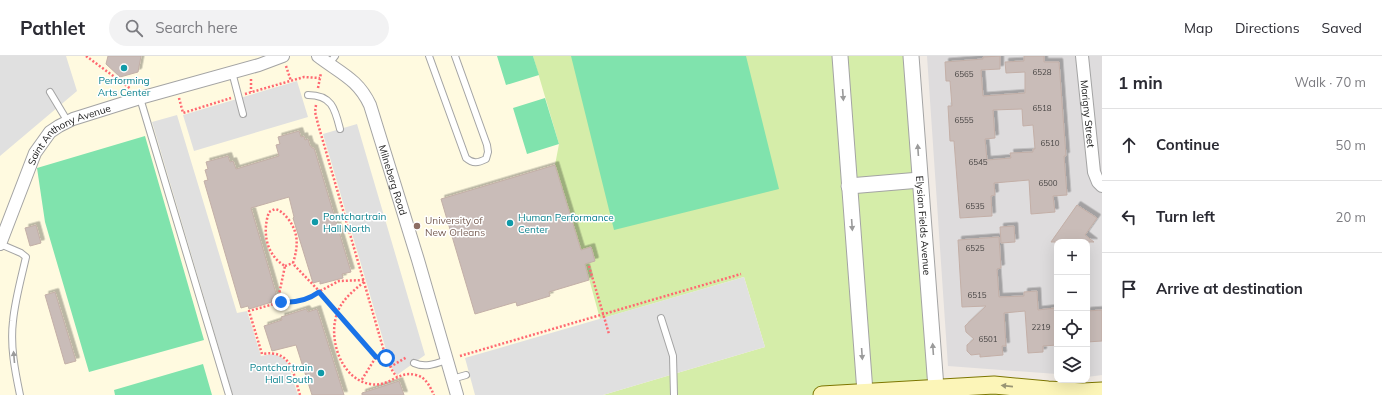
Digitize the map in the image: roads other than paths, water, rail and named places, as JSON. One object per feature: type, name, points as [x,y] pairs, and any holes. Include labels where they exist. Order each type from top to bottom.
[{"type":"main road","points":[[822,395],[936,392],[994,385],[1055,391],[1102,391]]},
{"type":"street","name":"Saint Anthony Avenue","points":[[0,244],[35,153],[50,132],[68,122],[140,98],[162,96],[283,56]]},
{"type":"street","points":[[840,56],[865,394]]},
{"type":"street","name":"Elysian Fields Avenue","points":[[911,56],[936,392]]},
{"type":"street","name":"Marigny Street","points":[[1082,56],[1094,172],[1098,182],[1102,186]]},
{"type":"street","name":"Milneberg Road","points":[[327,59],[351,78],[370,105],[390,165],[456,395]]},
{"type":"street","points":[[849,186],[920,180]]},
{"type":"lane","points":[[429,56],[466,158],[471,162],[480,162],[486,159],[488,152],[487,145],[455,56]]},
{"type":"lane","points":[[232,72],[243,114]]},
{"type":"lane","points":[[50,92],[68,122]]},
{"type":"lane","points":[[308,95],[322,97],[330,103],[335,112],[340,129]]},
{"type":"lane","points":[[140,98],[229,395]]},
{"type":"lane","points":[[0,244],[21,253],[26,258],[16,298],[12,333],[15,369],[20,395]]},
{"type":"lane","points":[[661,318],[673,356],[674,395]]},
{"type":"lane","points":[[414,363],[420,366],[431,365],[446,360]]},
{"type":"lane","points":[[452,379],[466,375]]},
{"type":"place","name":"Performing Arts Center","points":[[124,68]]},
{"type":"place","name":"Pontchartrain Hall North","points":[[315,222]]},
{"type":"place","name":"Human Performance Center","points":[[510,223]]},
{"type":"place","name":"University of New Orleans","points":[[417,226]]},
{"type":"place","name":"Pontchartrain Hall South","points":[[321,373]]}]
